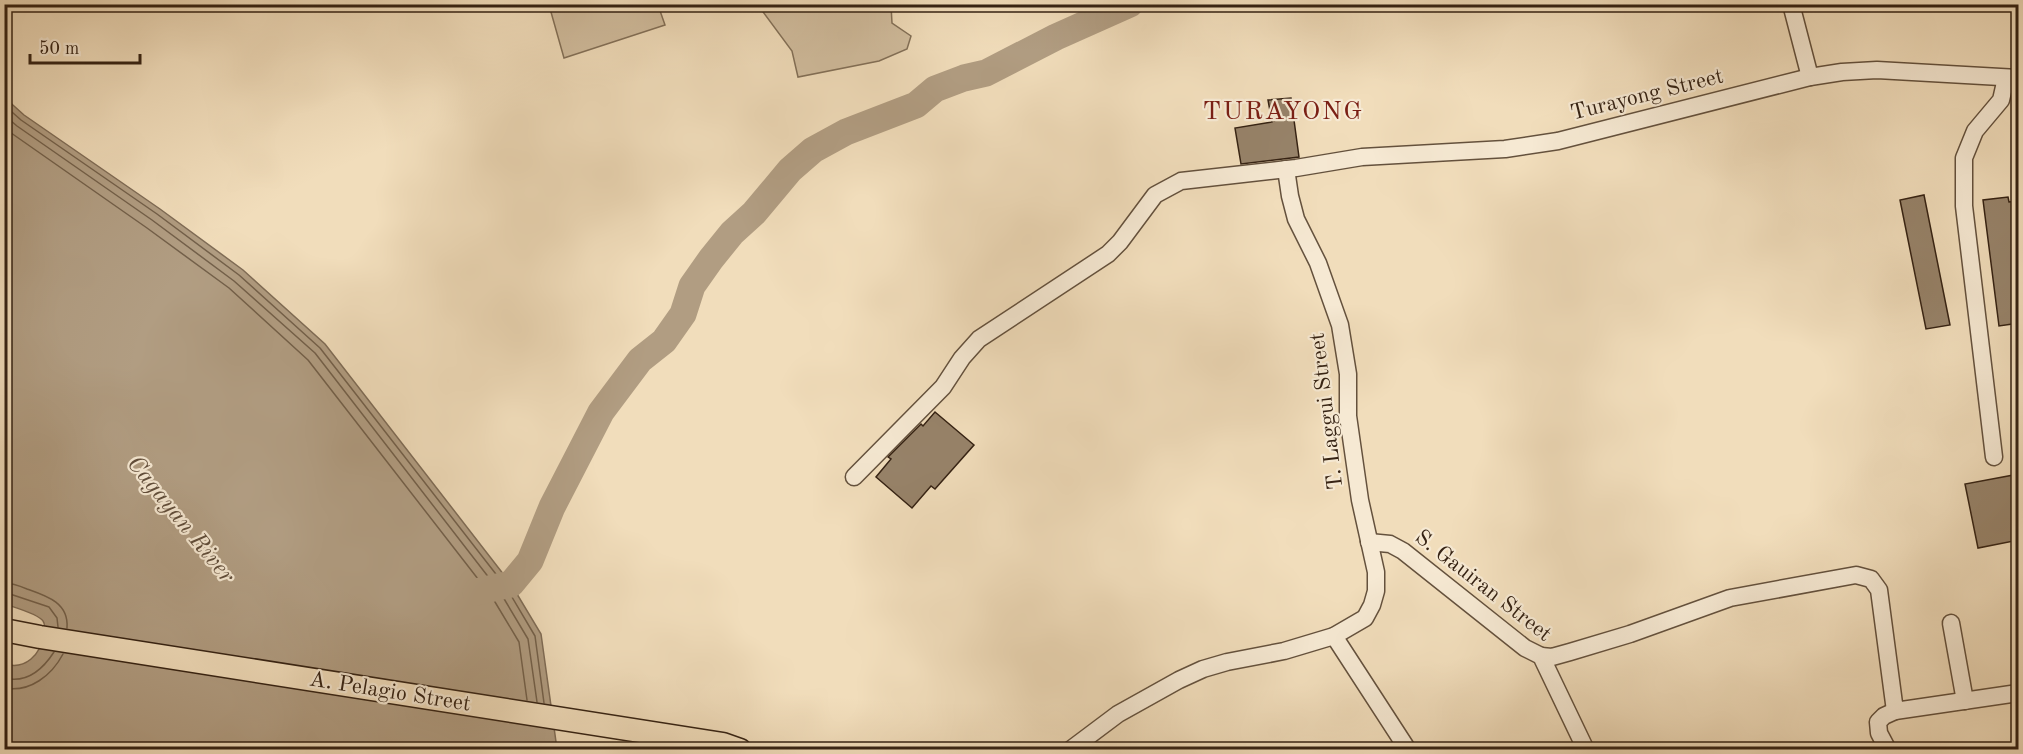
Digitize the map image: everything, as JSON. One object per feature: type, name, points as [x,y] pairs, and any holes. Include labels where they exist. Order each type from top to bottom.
[{"type":"main road","name":"A. Pelagio Street","points":[[4,630],[723,744],[740,750]]},
{"type":"street","points":[[1791,4],[1810,77]]},
{"type":"street","name":"Turayong Street","points":[[854,477],[943,387],[962,358],[979,339],[1108,254],[1120,242],[1155,195],[1181,181],[1286,169],[1362,157],[1504,149],[1558,141],[1810,77],[1842,72],[1877,70],[2012,78]]},
{"type":"street","points":[[1994,457],[1964,206],[1964,158],[1975,131],[2001,100],[2012,78]]},
{"type":"street","name":"T. Laggui Street","points":[[1070,750],[1127,708],[1179,680],[1203,669],[1227,662],[1284,651],[1334,636],[1365,618],[1372,605],[1376,591],[1376,572],[1360,500],[1348,416],[1348,374],[1340,325],[1318,263],[1296,219],[1286,169]]},
{"type":"street","name":"S. Gauiran Street","points":[[1369,542],[1390,544],[1403,551],[1525,648],[1541,657],[1586,750]]},
{"type":"street","points":[[1541,657],[1552,657],[1630,634],[1730,598],[1856,575],[1871,579],[1879,590],[1895,711]]},
{"type":"street","points":[[1951,623],[1965,701]]},
{"type":"street","points":[[1334,636],[1408,750]]},
{"type":"street","points":[[1888,750],[1879,733],[1878,722],[1895,711],[2019,693]]},
{"type":"shaded area","points":[[549,5],[658,5],[665,25],[564,58]]},
{"type":"shaded area","points":[[758,5],[891,5],[892,23],[911,36],[907,49],[879,61],[798,77],[792,51]]},
{"type":"water","name":"Cagayan River","points":[[4,97],[24,115],[160,209],[243,270],[325,344],[511,584],[541,634],[557,749],[5,749],[5,664],[19,665],[31,659],[42,642],[45,626],[41,618],[5,604]]},
{"type":"building","points":[[1291,98],[1299,157],[1241,164],[1235,128],[1272,122],[1268,100]]},
{"type":"building","points":[[1924,195],[1950,325],[1926,329],[1900,200]]},
{"type":"building","points":[[2008,197],[2009,202],[2019,201],[2019,323],[1999,326],[1983,200]]},
{"type":"building","points":[[935,412],[974,445],[935,489],[931,486],[912,508],[876,477],[891,459],[888,457],[921,424],[923,426]]},
{"type":"building","points":[[2019,474],[2019,540],[1978,548],[1965,484]]},
{"type":"waterway","points":[[476,592],[511,584],[530,561],[552,507],[601,412],[640,360],[664,341],[683,314],[692,286],[711,259],[790,170],[813,150],[846,132],[916,105],[935,89],[964,78],[986,73],[1056,37],[1130,4]]},
{"type":"district","name":"TURAYONG","points":[[1283,112]]}]
